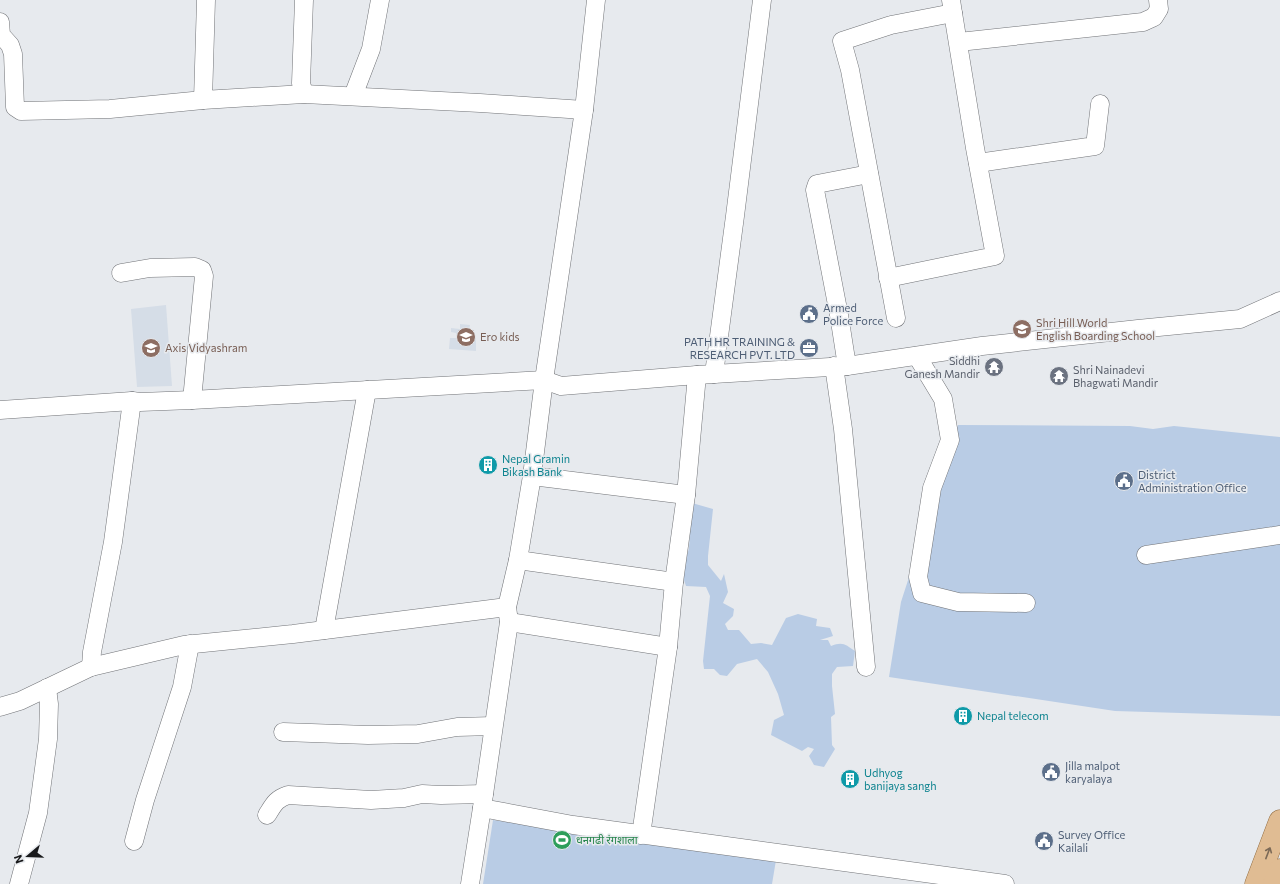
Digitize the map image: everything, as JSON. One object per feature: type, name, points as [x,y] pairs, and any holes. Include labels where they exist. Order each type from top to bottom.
[{"type":"main road","points":[[1256,884],[1280,822]]},
{"type":"main road","points":[[1274,884],[1280,870]]},
{"type":"street","points":[[203,100],[206,0]]},
{"type":"street","points":[[304,0],[301,83],[304,94]]},
{"type":"street","points":[[353,96],[371,49],[380,0]]},
{"type":"street","points":[[470,884],[483,801],[508,615],[532,476],[544,380],[584,110],[596,0]]},
{"type":"street","points":[[641,835],[668,647],[674,582],[686,495],[705,374],[729,260],[762,0]]},
{"type":"street","points":[[959,42],[1143,22],[1154,17],[1159,9],[1158,0]]},
{"type":"street","points":[[888,278],[996,256],[978,163],[952,7],[891,24],[842,41],[850,70],[888,278],[896,318]]},
{"type":"street","points":[[0,22],[1,35],[10,45],[13,54],[15,107],[21,111],[110,109],[203,100],[304,94],[473,102],[584,110]]},
{"type":"street","points":[[978,163],[1095,146],[1100,104]]},
{"type":"street","points":[[866,666],[844,435],[839,315],[815,190],[817,184],[869,174]]},
{"type":"street","points":[[121,273],[150,268],[195,266],[202,270],[204,276],[192,400]]},
{"type":"street","points":[[0,410],[132,401],[192,400],[544,380],[561,386],[705,374],[841,366],[982,346],[1240,319],[1280,301]]},
{"type":"street","points":[[917,356],[943,399],[950,440],[932,488],[918,577],[922,593],[958,602],[1026,603]]},
{"type":"street","points":[[324,630],[367,390]]},
{"type":"street","points":[[92,666],[92,652],[113,542],[132,401]]},
{"type":"street","points":[[532,476],[686,495]]},
{"type":"street","points":[[1146,555],[1280,535]]},
{"type":"street","points":[[518,560],[674,582]]},
{"type":"street","points":[[0,707],[20,701],[92,666],[190,644],[324,630],[508,615],[668,647]]},
{"type":"street","points":[[134,841],[145,800],[182,687],[190,644]]},
{"type":"street","points":[[19,884],[38,813],[48,739],[49,704],[47,688]]},
{"type":"street","points":[[283,732],[368,735],[418,734],[457,727],[493,726]]},
{"type":"street","points":[[267,815],[278,799],[288,795],[371,800],[404,798],[422,794],[441,795],[483,801],[573,825],[1005,884]]},
{"type":"shaded area","name":"Axis Vidyashram","points":[[166,305],[172,386],[137,387],[131,309]]},
{"type":"shaded area","name":"Ero kids","points":[[460,324],[470,325],[469,330],[474,330],[474,336],[476,336],[476,351],[449,349],[450,338],[456,338],[456,333],[451,332],[451,328],[460,329]]},
{"type":"shaded area","points":[[958,425],[1130,426],[1153,429],[1174,426],[1280,437],[1280,716],[1115,711],[889,677],[901,602]]},
{"type":"shaded area","points":[[692,503],[713,509],[708,565],[721,581],[724,574],[728,592],[723,603],[734,609],[733,616],[725,624],[728,630],[739,630],[751,644],[761,643],[772,645],[786,618],[798,614],[817,619],[816,626],[830,628],[833,636],[820,640],[828,640],[831,646],[844,644],[855,651],[853,666],[837,667],[832,674],[835,714],[831,717],[832,745],[835,749],[824,767],[814,765],[809,756],[814,749],[808,747],[802,751],[771,735],[774,720],[784,715],[778,694],[768,672],[757,659],[737,664],[727,676],[720,675],[714,669],[704,669],[703,661],[710,596],[706,587],[686,586],[682,574],[689,548]]},
{"type":"shaded area","name":"धनगढी रंगशाला","points":[[493,820],[776,860],[772,884],[483,884]]},
{"type":"place","name":"Armed Police Force","points":[[809,314]]},
{"type":"place","name":"Shri Hill World English Boarding School","points":[[1022,329]]},
{"type":"place","name":"Ero kids","points":[[466,337]]},
{"type":"place","name":"Axis Vidyashram","points":[[151,348]]},
{"type":"place","name":"PATH HR TRAINING & RESEARCH PVT. LTD","points":[[809,348]]},
{"type":"place","name":"Siddhi Ganesh Mandir","points":[[994,367]]},
{"type":"place","name":"Shri Nainadevi Bhagwati Mandir","points":[[1059,376]]},
{"type":"place","name":"Nepal Gramin Bikash Bank","points":[[488,465]]},
{"type":"place","name":"District Administration Office","points":[[1124,481]]},
{"type":"place","name":"Nepal telecom","points":[[963,716]]},
{"type":"place","name":"Jilla malpot karyalaya","points":[[1051,772]]},
{"type":"place","name":"Udhyog banijaya sangh","points":[[850,779]]},
{"type":"place","name":"धनगढी रंगशाला","points":[[562,840]]},
{"type":"place","name":"Survey Office Kailali","points":[[1044,841]]}]
